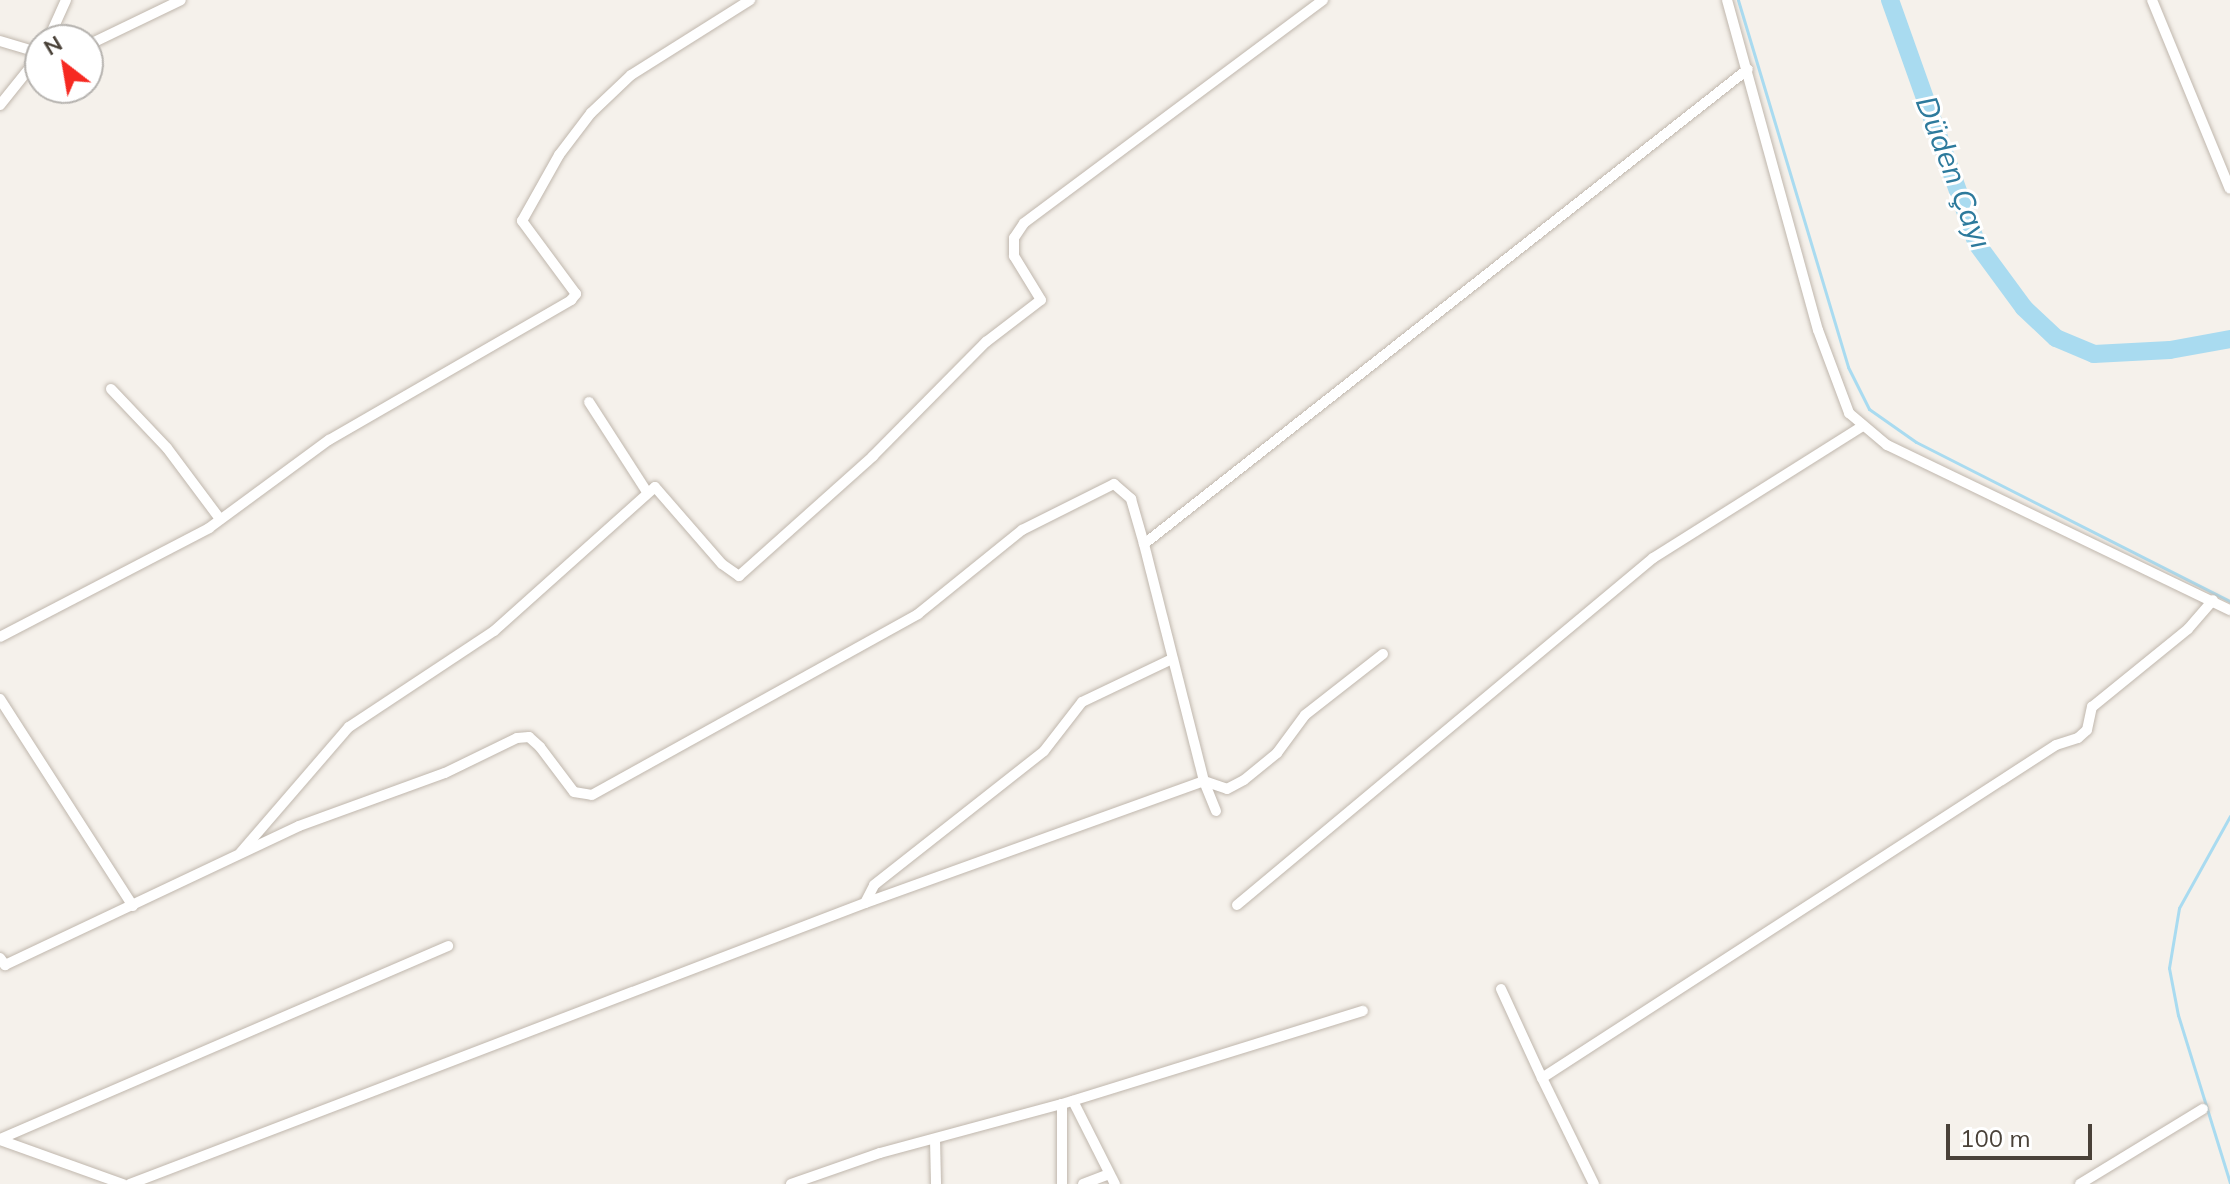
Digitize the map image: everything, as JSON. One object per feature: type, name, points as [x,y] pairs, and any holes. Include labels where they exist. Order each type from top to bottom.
[{"type":"street","points":[[55,24],[66,0]]},
{"type":"street","points":[[104,37],[181,0]]},
{"type":"street","points":[[0,637],[220,519],[329,440],[571,300],[576,294],[522,221],[559,155],[591,113],[631,75],[750,0]]},
{"type":"street","points":[[238,857],[349,727],[494,631],[647,492],[662,490],[722,564],[739,576],[873,456],[1005,324],[1035,308],[1041,300],[1014,256],[1014,238],[1024,223],[1323,0]]},
{"type":"street","points":[[1727,0],[1818,330],[1841,397],[1863,426],[1887,445],[2230,610]]},
{"type":"street","points":[[2152,0],[2230,189]]},
{"type":"street","points":[[0,41],[24,49]]},
{"type":"street","points":[[1144,544],[1748,69]]},
{"type":"street","points":[[0,105],[24,74]]},
{"type":"street","points":[[111,389],[167,448],[220,519]]},
{"type":"street","points":[[589,402],[647,492]]},
{"type":"street","points":[[1237,905],[1653,558],[1863,426]]},
{"type":"street","points":[[2,963],[133,906],[299,826],[445,773],[517,738],[529,737],[540,747],[574,792],[592,795],[918,614],[1022,530],[1114,484],[1131,499],[1170,660],[1204,781],[1216,811]]},
{"type":"street","points":[[1542,1078],[2056,745],[2078,738],[2087,730],[2092,707],[2188,629],[2213,600]]},
{"type":"street","points":[[130,1184],[763,947],[865,903],[1204,781],[1227,789],[1244,780],[1277,753],[1305,715],[1383,654]]},
{"type":"street","points":[[865,903],[874,885],[1044,751],[1082,702],[1170,660]]},
{"type":"street","points":[[0,699],[133,906]]},
{"type":"street","points":[[0,1139],[448,946]]},
{"type":"street","points":[[1501,989],[1594,1184]]},
{"type":"street","points":[[791,1184],[1363,1011]]},
{"type":"street","points":[[1068,1102],[1112,1179],[1083,1184]]},
{"type":"street","points":[[1062,1184],[1068,1102]]},
{"type":"street","points":[[2080,1184],[2203,1109]]},
{"type":"street","points":[[0,1139],[123,1184]]},
{"type":"street","points":[[935,1139],[936,1184]]},
{"type":"waterway","points":[[1738,0],[1848,367],[1869,409],[1916,442],[2230,601]]},
{"type":"waterway","name":"Düden Çayı","points":[[1890,0],[1977,244],[2024,308],[2056,338],[2094,354],[2170,350],[2230,339]]},
{"type":"waterway","points":[[2230,816],[2179,908],[2169,968],[2178,1015],[2230,1183]]}]
